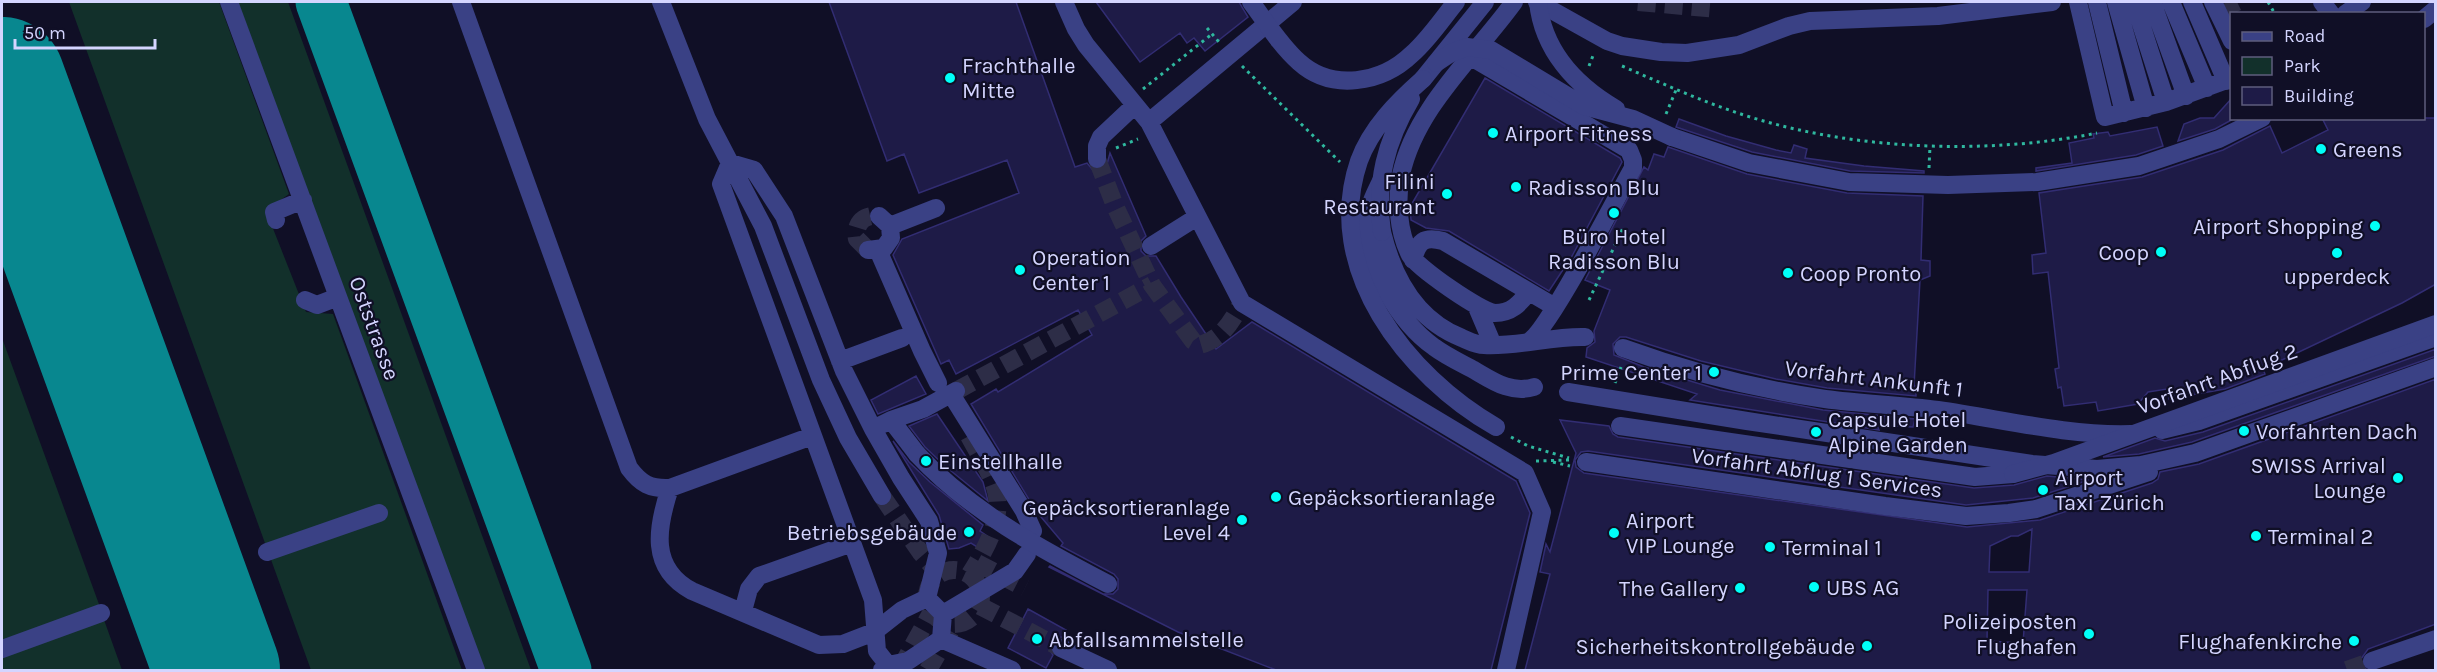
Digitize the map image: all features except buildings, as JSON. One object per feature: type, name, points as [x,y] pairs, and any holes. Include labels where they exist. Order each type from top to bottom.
[{"type":"street","name":"Oststrasse","points":[[229,2],[476,670]]},
{"type":"street","points":[[461,2],[629,468],[639,482],[653,489],[670,488],[812,436]]},
{"type":"street","points":[[661,2],[699,103],[763,226],[807,346],[836,414],[882,496]]},
{"type":"street","points":[[1064,2],[1086,45],[1149,122],[1242,303],[1525,473],[1542,512],[1506,670]]},
{"type":"street","points":[[1249,2],[1299,62],[1325,77],[1348,81],[1375,77],[1404,61],[1419,47],[1456,2]]},
{"type":"street","points":[[1249,2],[1265,25]]},
{"type":"street","points":[[1149,122],[1293,2]]},
{"type":"street","points":[[1485,2],[1423,79],[1388,113],[1371,138],[1360,160],[1351,208],[1351,225],[1356,261],[1369,295],[1403,347],[1432,379],[1454,398],[1496,427]]},
{"type":"street","points":[[1514,2],[1396,151],[1368,212],[1368,239],[1377,269],[1400,313],[1433,347],[1502,386],[1516,390],[1534,387]]},
{"type":"street","points":[[1540,2],[1615,43],[1661,52],[1687,53],[1739,45],[1789,26],[1810,21],[1938,16],[2052,2]]},
{"type":"street","points":[[1540,2],[1546,35],[1560,62],[1593,94],[1633,119],[1672,137],[1749,163],[1849,182],[1927,176],[1948,185],[2037,182],[2139,166],[2219,139],[2258,120]]},
{"type":"street","points":[[2078,2],[2103,124],[2124,113],[2186,96],[2229,80],[2192,2]]},
{"type":"street","points":[[2097,2],[2124,113]]},
{"type":"street","points":[[2116,2],[2146,108]]},
{"type":"street","points":[[2134,2],[2166,102]]},
{"type":"street","points":[[2152,2],[2186,96]]},
{"type":"street","points":[[2172,2],[2207,88]]},
{"type":"street","points":[[2213,2],[2230,37]]},
{"type":"street","points":[[1436,63],[1451,53],[1467,47],[1491,50],[1584,106],[1633,119]]},
{"type":"street","points":[[1471,57],[1632,153],[1633,168],[1555,307],[1538,335],[1528,342]]},
{"type":"street","points":[[1423,79],[1395,128],[1385,155],[1380,189],[1382,232],[1397,275],[1422,313],[1446,331],[1480,345],[1585,337]]},
{"type":"street","points":[[1103,155],[1097,146],[1101,137],[1135,105]]},
{"type":"street","points":[[1428,110],[1407,153],[1399,193],[1400,223],[1413,260],[1430,275],[1488,312],[1503,312],[1514,308],[1528,292]]},
{"type":"street","points":[[670,488],[660,518],[658,534],[667,569],[683,586],[819,645],[843,644],[874,632],[902,610],[927,597],[938,553],[929,521],[873,429],[840,362],[784,216],[754,170],[730,163]]},
{"type":"street","points":[[730,163],[721,184],[873,600],[877,651],[885,668],[908,661],[941,639]]},
{"type":"street","points":[[276,220],[274,212],[303,200]]},
{"type":"street","points":[[936,208],[885,221],[891,232],[888,244],[873,250],[903,311],[948,390],[1024,511],[1033,531]]},
{"type":"street","points":[[1151,246],[1197,217]]},
{"type":"street","points":[[1413,260],[1416,249],[1423,241],[1431,238],[1443,241],[1555,307]]},
{"type":"street","points":[[305,300],[317,304],[338,297]]},
{"type":"street","points":[[1476,305],[1493,345]]},
{"type":"street","name":"Vorfahrt Abflug 2","points":[[1620,427],[1975,477],[2013,474],[2054,463],[2436,324]]},
{"type":"street","name":"Vorfahrt Ankunft 1","points":[[1622,353],[1724,380],[1782,392],[1935,410],[2084,432],[2133,434],[2186,425],[2436,337]]},
{"type":"street","points":[[840,362],[902,338]]},
{"type":"street","points":[[1567,398],[1593,397],[2049,466],[2097,469],[2149,464],[2195,453],[2436,368]]},
{"type":"street","name":"Vorfahrt Abflug 1 Services","points":[[1587,457],[1618,468],[1924,512],[1965,516],[2009,513],[2036,509],[2104,488],[2436,368]]},
{"type":"street","points":[[873,429],[923,409],[948,390]]},
{"type":"street","points":[[891,420],[916,454],[962,496],[1032,544],[1108,584]]},
{"type":"street","points":[[267,552],[378,513]]},
{"type":"street","points":[[743,611],[749,590],[759,576],[852,543]]},
{"type":"street","points":[[943,614],[1015,571],[1027,554]]},
{"type":"street","points":[[927,597],[943,614],[941,639]]},
{"type":"street","points":[[2,649],[101,613]]},
{"type":"street","points":[[941,639],[1012,670]]},
{"type":"street","points":[[2372,661],[2436,639]]},
{"type":"street","points":[[1061,648],[1108,670]]},
{"type":"path","points":[[1135,105],[1144,88],[1212,34]]},
{"type":"path","points":[[1615,62],[1676,90],[1734,112],[1795,129],[1840,137],[1930,146],[2015,145],[2103,124]]},
{"type":"path","points":[[1667,113],[1676,90]]},
{"type":"path","points":[[1103,155],[1115,142]]},
{"type":"path","points":[[1927,176],[1930,146]]},
{"type":"path","points":[[1589,300],[1626,222]]},
{"type":"green space","points":[[69,2],[219,2],[289,194],[268,209],[272,226],[306,312],[333,314],[462,670],[311,670]]},
{"type":"green space","points":[[238,2],[288,2],[531,670],[482,670]]},
{"type":"green space","points":[[2,338],[100,607],[2,644]]},
{"type":"green space","points":[[103,617],[122,670],[2,670],[2,654]]},
{"type":"taxiway","points":[[321,2],[566,670]]},
{"type":"runway","points":[[2,80],[217,670]]},
{"type":"tunnel","points":[[1638,2],[1718,9]]},
{"type":"tunnel","points":[[2227,2],[2232,12]]},
{"type":"tunnel","points":[[1097,159],[1115,206],[1152,285],[1193,341],[1200,345],[1214,339],[1230,323],[1242,303]]},
{"type":"tunnel","points":[[868,250],[857,239],[857,229],[865,218],[879,216]]},
{"type":"tunnel","points":[[956,391],[1152,285]]},
{"type":"tunnel","points":[[969,436],[992,478],[998,502],[995,524],[970,574]]},
{"type":"tunnel","points":[[882,496],[921,553],[939,574]]},
{"type":"tunnel","points":[[977,563],[1025,588]]},
{"type":"tunnel","points":[[949,570],[959,570],[969,574],[977,582],[981,597],[977,612],[969,620],[959,624],[949,624],[939,620],[931,612],[927,602],[927,592],[931,582],[939,574],[949,570]]},
{"type":"tunnel","points":[[980,606],[1061,648]]},
{"type":"tunnel","points":[[900,669],[931,613]]},
{"type":"tunnel","points":[[928,670],[951,630]]},
{"type":"tunnel","points":[[2347,670],[2372,661]]},
{"type":"place","name":"Frachthalle Mitte","points":[[950,78]]},
{"type":"place","name":"Airport Fitness","points":[[1493,133]]},
{"type":"place","name":"Greens","points":[[2321,149]]},
{"type":"place","name":"Radisson Blu","points":[[1516,187]]},
{"type":"place","name":"Filini Restaurant","points":[[1447,194]]},
{"type":"place","name":"Büro Hotel Radisson Blu","points":[[1614,213]]},
{"type":"place","name":"Airport Shopping","points":[[2375,226]]},
{"type":"place","name":"Coop","points":[[2161,252]]},
{"type":"place","name":"upperdeck","points":[[2337,253]]},
{"type":"place","name":"Operation Center 1","points":[[1020,270]]},
{"type":"place","name":"Coop Pronto","points":[[1788,273]]},
{"type":"place","name":"Prime Center 1","points":[[1714,372]]},
{"type":"place","name":"Vorfahrten Dach","points":[[2244,431]]},
{"type":"place","name":"Capsule Hotel Alpine Garden","points":[[1816,432]]},
{"type":"place","name":"Einstellhalle","points":[[926,461]]},
{"type":"place","name":"SWISS Arrival Lounge","points":[[2398,478]]},
{"type":"place","name":"Airport Taxi Zürich","points":[[2043,490]]},
{"type":"place","name":"Gepäcksortieranlage","points":[[1276,497]]},
{"type":"place","name":"Gepäcksortieranlage Level 4","points":[[1242,520]]},
{"type":"place","name":"Betriebsgebäude","points":[[969,532]]},
{"type":"place","name":"Airport VIP Lounge","points":[[1614,533]]},
{"type":"place","name":"Terminal 2","points":[[2256,536]]},
{"type":"place","name":"Terminal 1","points":[[1770,547]]},
{"type":"place","name":"UBS AG","points":[[1814,587]]},
{"type":"place","name":"The Gallery","points":[[1740,588]]},
{"type":"place","name":"Polizeiposten Flughafen","points":[[2089,634]]},
{"type":"place","name":"Abfallsammelstelle","points":[[1037,639]]},
{"type":"place","name":"Flughafenkirche","points":[[2354,641]]},
{"type":"place","name":"Sicherheitskontrollgebäude","points":[[1867,646]]}]
